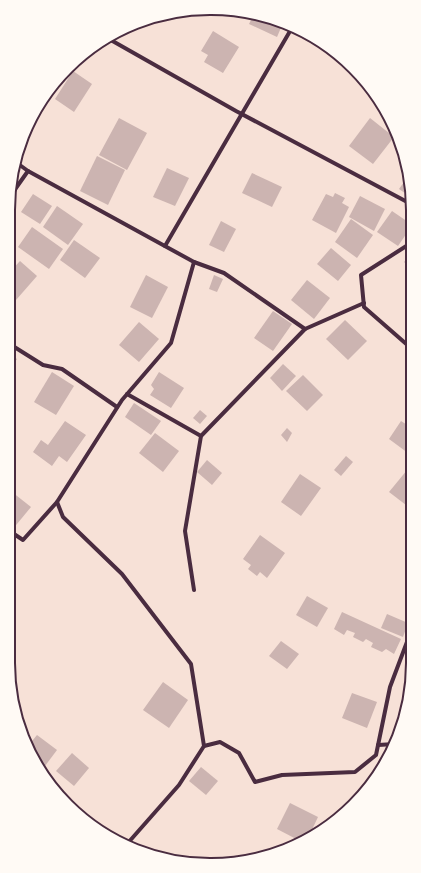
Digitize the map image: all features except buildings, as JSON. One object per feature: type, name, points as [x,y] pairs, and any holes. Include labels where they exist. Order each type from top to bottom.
[{"type":"street","points":[[165,246],[290,32]]},
{"type":"street","points":[[113,41],[242,114],[406,201]]},
{"type":"street","points":[[21,165],[28,171],[194,262],[224,273],[305,329]]},
{"type":"street","points":[[17,187],[28,171]]},
{"type":"street","points":[[406,247],[362,275],[364,307],[406,345]]},
{"type":"street","points":[[15,535],[23,540],[57,502],[117,407],[171,344],[194,262]]},
{"type":"street","points":[[194,590],[185,531],[202,436],[305,329],[364,303]]},
{"type":"street","points":[[15,347],[43,365],[62,369],[117,407]]},
{"type":"street","points":[[127,394],[202,436]]},
{"type":"street","points":[[57,502],[63,517],[122,574],[191,664],[204,746],[180,785],[130,841]]},
{"type":"street","points":[[204,746],[220,742],[239,752],[255,782],[282,775],[355,772],[376,755],[390,687],[406,645]]},
{"type":"street","points":[[378,745],[388,744]]}]
